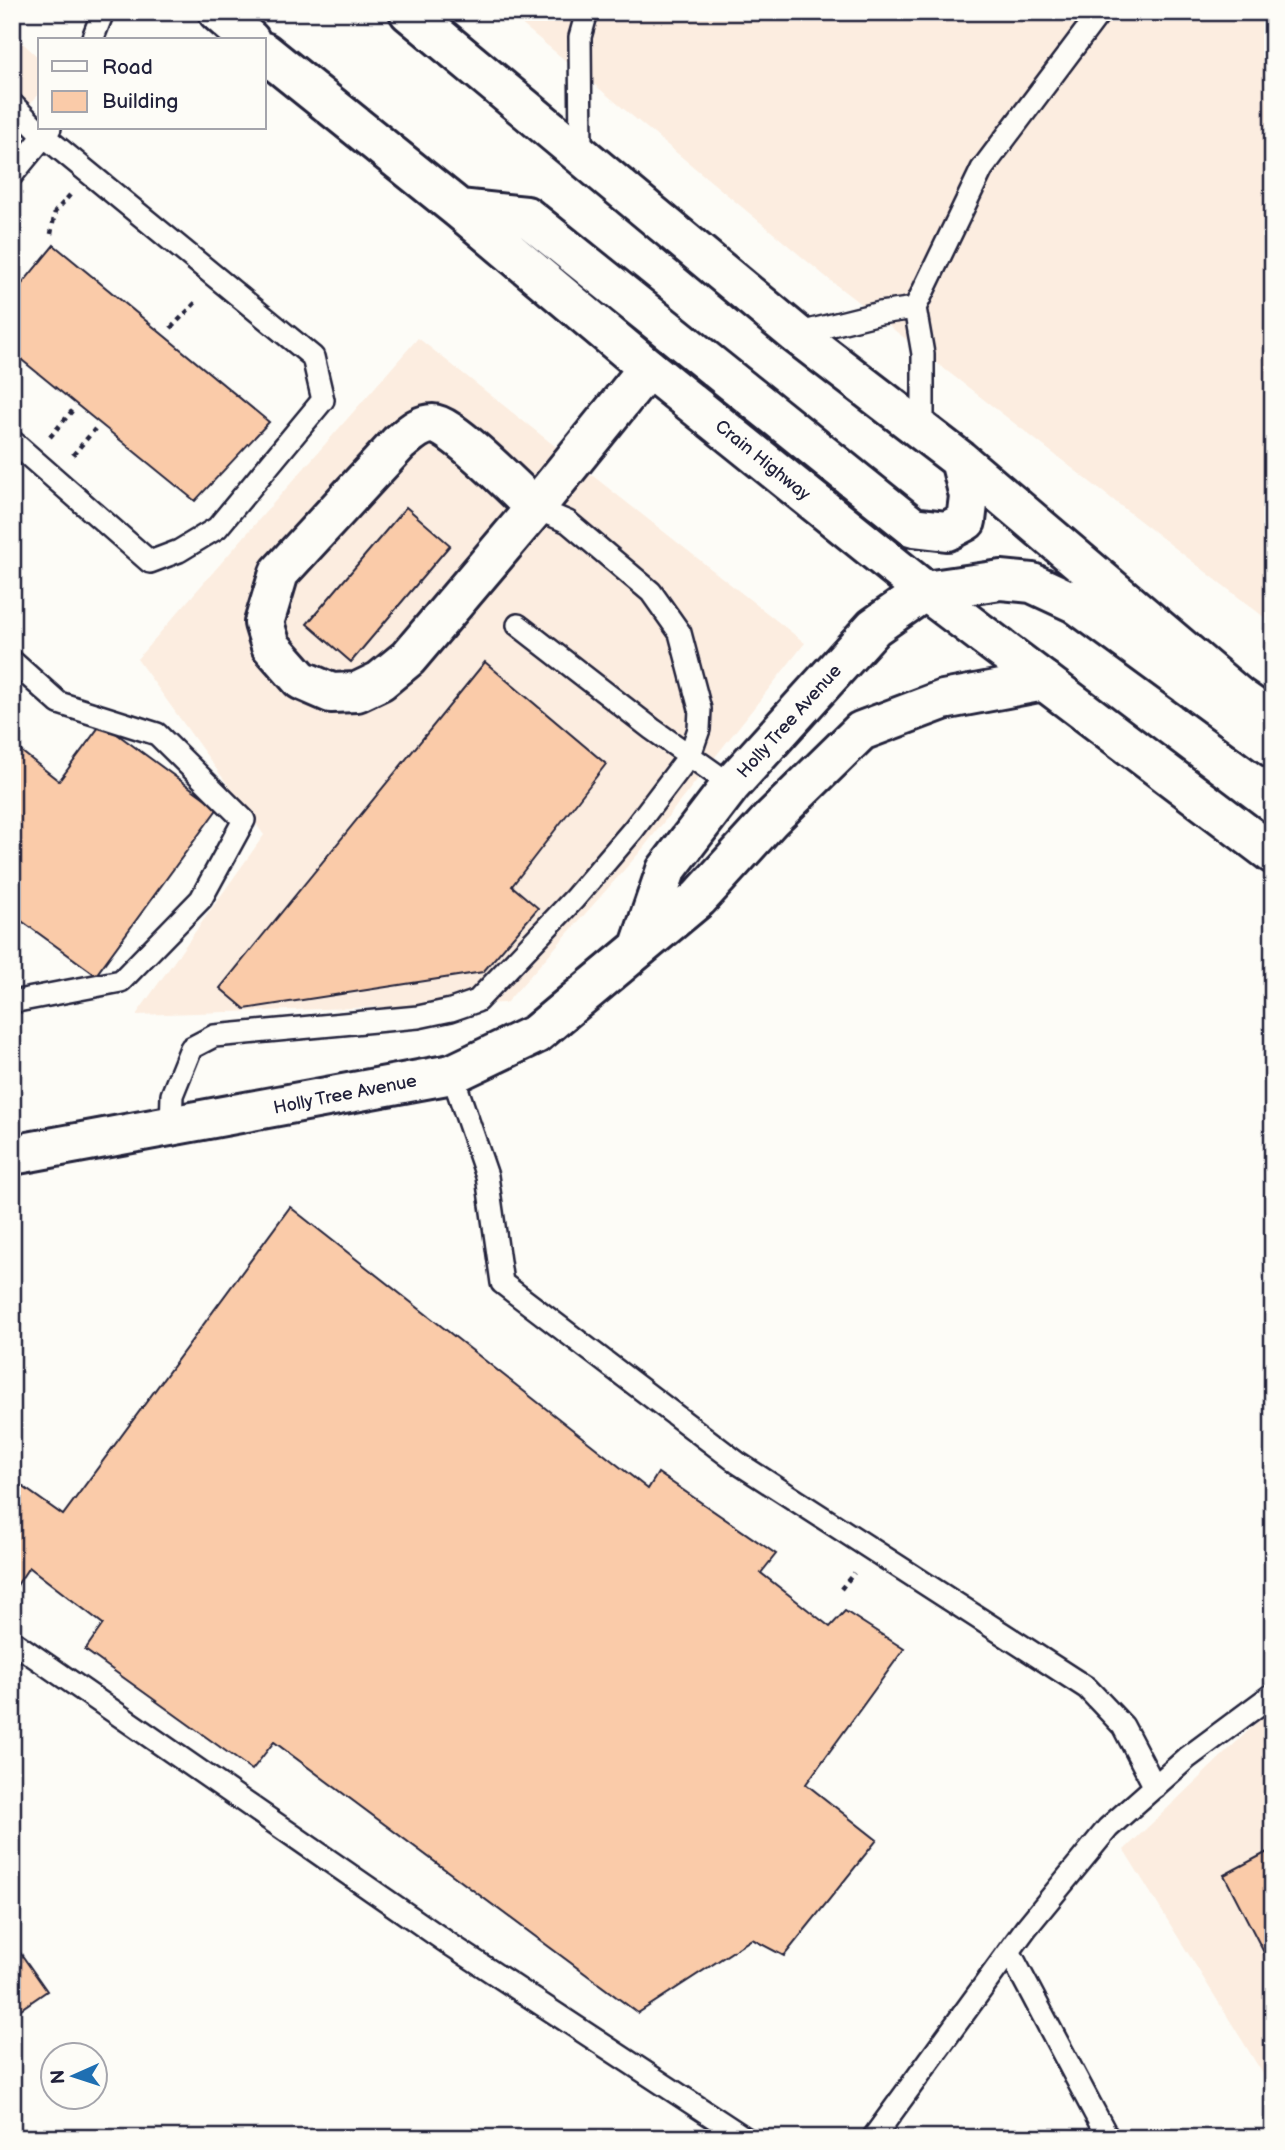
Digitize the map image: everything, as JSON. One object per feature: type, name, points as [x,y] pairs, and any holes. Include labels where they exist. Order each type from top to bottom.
[{"type":"main road","name":"Crain Highway","points":[[218,12],[244,38]]},
{"type":"main road","points":[[410,12],[796,334],[960,460],[1239,697],[1273,721]]},
{"type":"main road","name":"Crain Highway","points":[[266,56],[459,209],[648,368],[925,592],[1273,854]]},
{"type":"main road","points":[[459,209],[526,216],[913,527],[947,531],[966,521],[969,496],[960,460]]},
{"type":"main road","points":[[535,508],[452,432],[434,424],[418,428],[399,443],[279,573],[264,623],[271,646],[302,680],[331,693],[357,692],[380,681],[408,658],[535,508],[648,368]]},
{"type":"main road","points":[[925,592],[1001,580],[1032,583],[1074,603],[1273,748]]},
{"type":"main road","name":"Holly Tree Avenue","points":[[639,946],[666,870],[731,785],[874,627],[925,592]]},
{"type":"main road","name":"Holly Tree Avenue","points":[[12,1155],[452,1074],[536,1034],[699,898],[770,820],[861,732],[943,700],[1044,681]]},
{"type":"lane","points":[[93,38],[103,12]]},
{"type":"lane","points":[[581,155],[580,37],[587,12]]},
{"type":"lane","points":[[923,432],[923,354],[915,308],[982,169],[1100,12]]},
{"type":"lane","points":[[12,104],[38,125]]},
{"type":"lane","points":[[12,175],[47,132],[89,173],[313,357],[323,400],[217,527],[179,551],[150,562],[12,441]]},
{"type":"lane","points":[[796,334],[880,313],[915,308]]},
{"type":"lane","points":[[170,1126],[172,1095],[191,1048],[214,1036],[418,1017],[477,1001],[575,899],[634,830],[690,755],[699,729],[700,709],[680,633],[651,592],[605,552],[568,522],[535,508]]},
{"type":"lane","points":[[518,625],[652,729],[731,785]]},
{"type":"lane","points":[[12,661],[59,702],[157,734],[244,820],[201,899],[121,981],[12,1002]]},
{"type":"lane","points":[[452,1074],[487,1176],[502,1283],[738,1463],[1087,1688],[1123,1726],[1155,1787]]},
{"type":"lane","points":[[12,1641],[448,1943],[745,2138]]},
{"type":"lane","points":[[873,2138],[1009,1951],[1108,1828],[1187,1758],[1273,1694]]},
{"type":"lane","points":[[1009,1951],[1108,2138]]},
{"type":"path","points":[[51,234],[55,212],[89,173]]},
{"type":"path","points":[[172,328],[217,279]]},
{"type":"path","points":[[841,1589],[855,1572]]},
{"type":"shaded area","points":[[507,12],[1273,12],[1273,624],[831,281]]},
{"type":"shaded area","points":[[12,33],[38,57],[38,94],[12,127]]},
{"type":"shaded area","points":[[418,338],[805,643],[640,852],[506,1003],[136,1015],[264,835],[137,659]]},
{"type":"shaded area","points":[[1273,1707],[1273,2090],[1124,1850]]},
{"type":"building","points":[[54,245],[269,422],[195,501],[12,352],[12,296]]},
{"type":"building","points":[[406,507],[450,545],[351,662],[307,624]]},
{"type":"building","points":[[485,662],[606,764],[512,886],[538,908],[483,972],[245,1009],[220,988]]},
{"type":"building","points":[[102,723],[218,808],[96,975],[12,914],[12,744],[59,781]]},
{"type":"building","points":[[290,1207],[648,1489],[658,1473],[776,1554],[761,1573],[830,1627],[845,1611],[904,1649],[806,1784],[877,1840],[784,1956],[752,1939],[638,2013],[274,1742],[252,1770],[85,1650],[103,1624],[29,1567],[12,1593],[12,1479],[63,1515]]},
{"type":"building","points":[[1273,1849],[1273,1970],[1224,1875]]},
{"type":"building","points":[[12,1941],[47,1991],[12,2015]]}]
